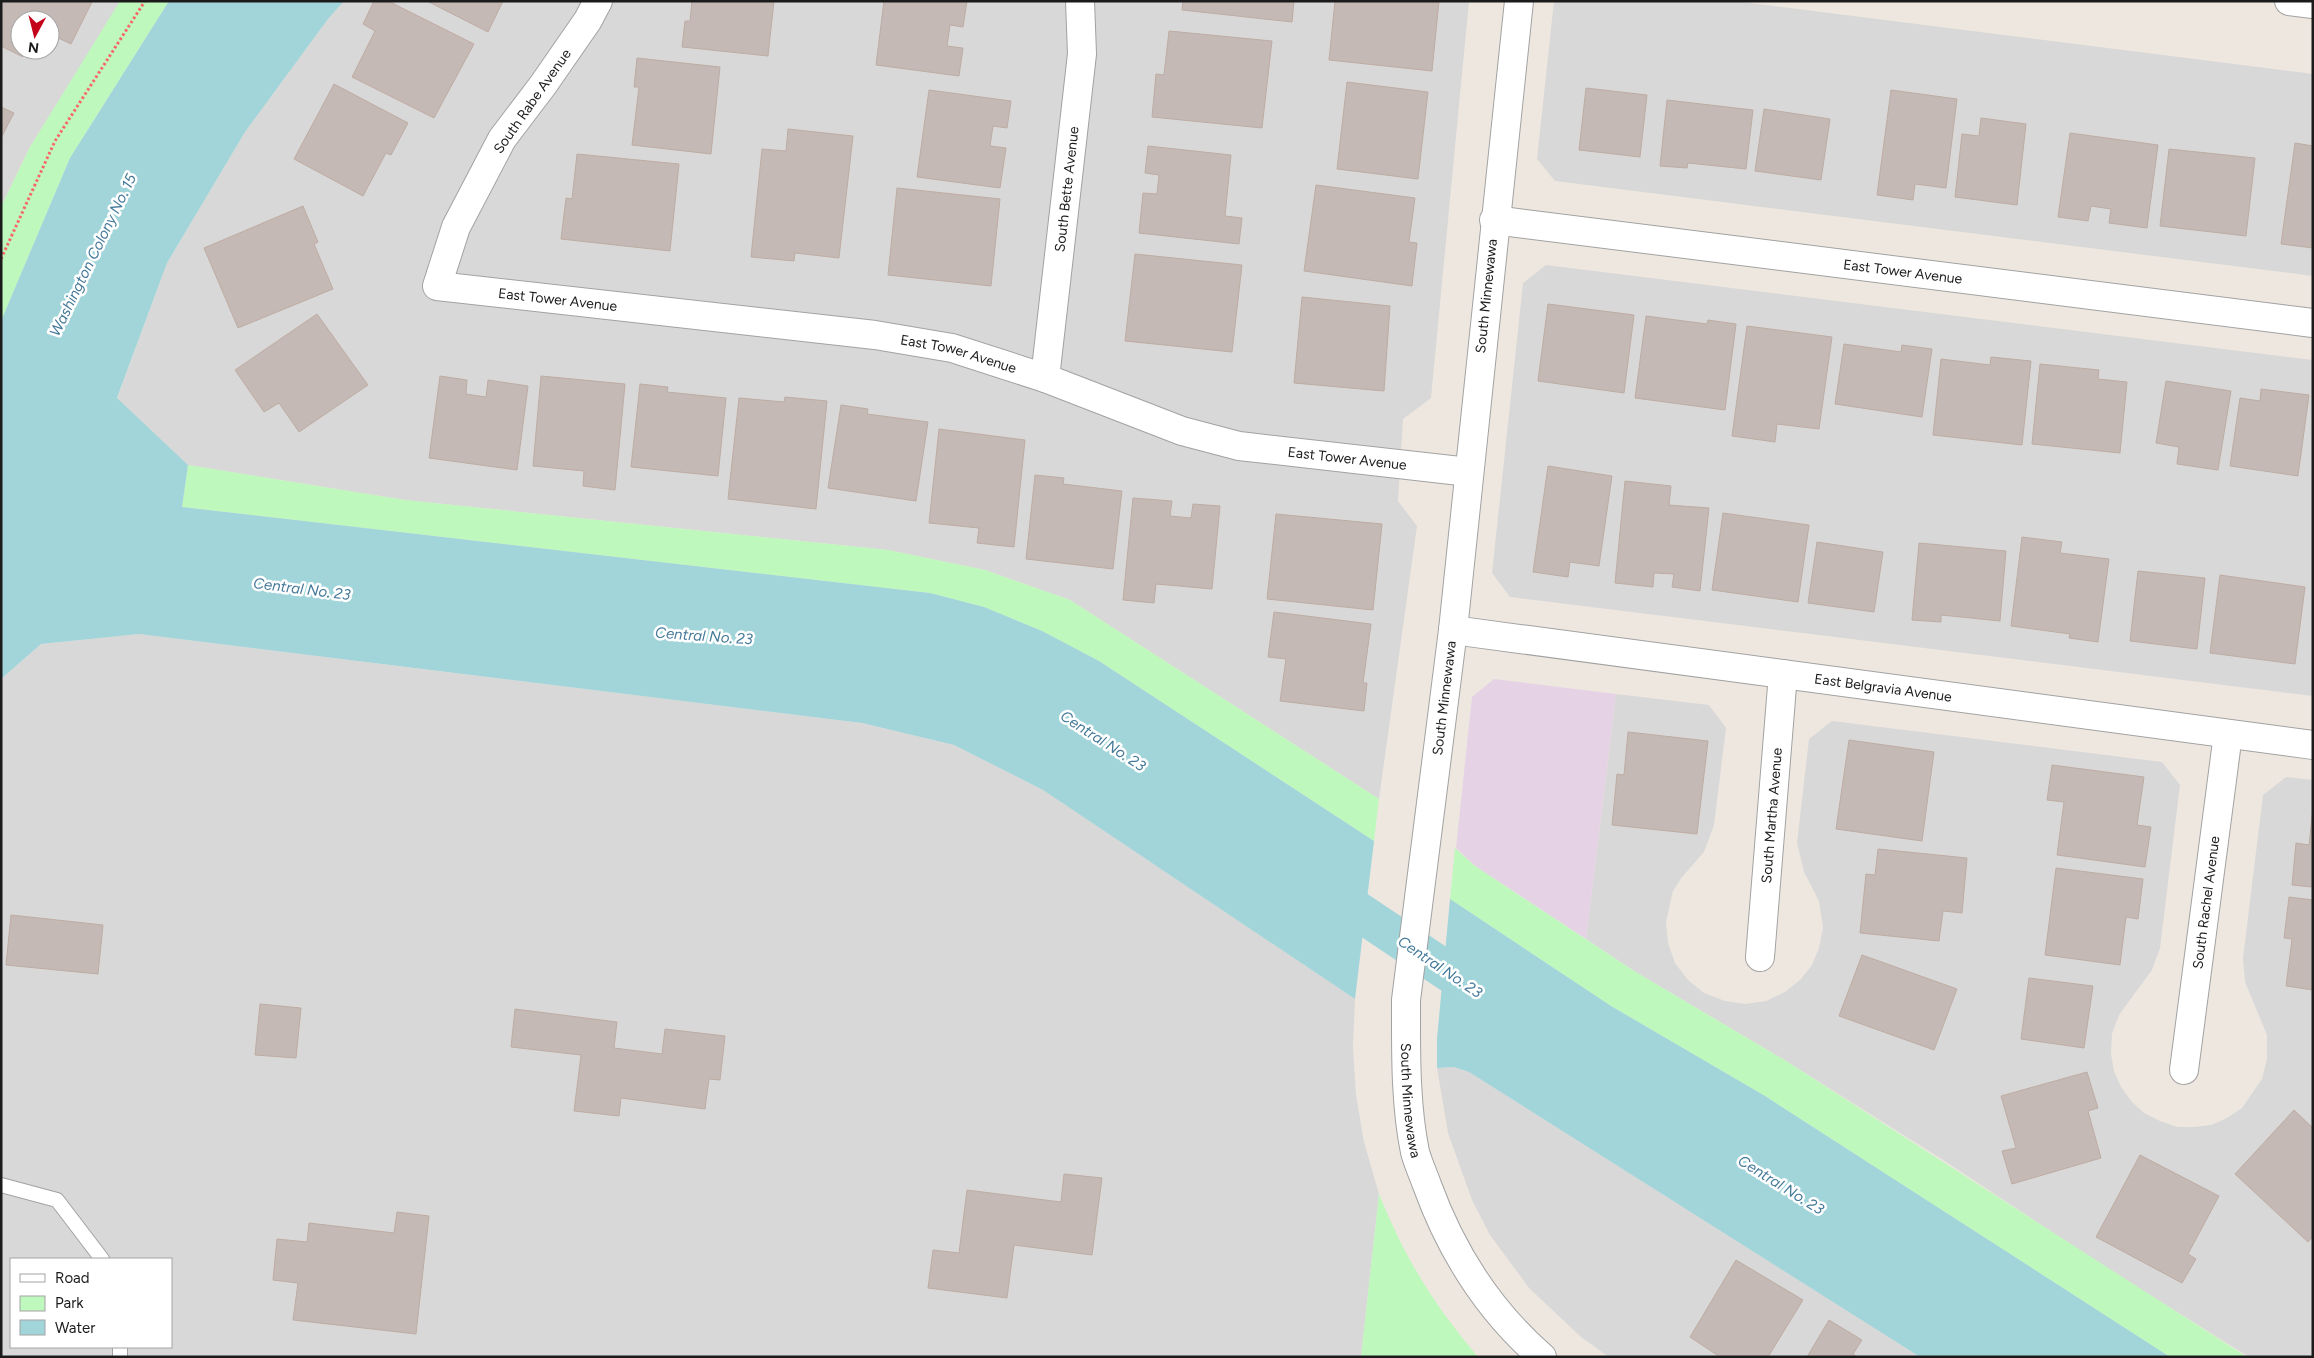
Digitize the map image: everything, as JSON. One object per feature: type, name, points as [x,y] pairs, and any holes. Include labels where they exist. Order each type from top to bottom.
[{"type":"street","name":"South Rabe Avenue","points":[[437,286],[456,227],[502,139],[543,85],[588,20],[598,1]]},
{"type":"street","name":"South Bette Avenue","points":[[1045,378],[1082,54],[1080,1]]},
{"type":"street","name":"South Minnewawa","points":[[1519,1],[1494,220],[1453,630],[1406,1000],[1408,1085],[1416,1153],[1439,1218],[1471,1276],[1516,1334],[1542,1357]]},
{"type":"street","points":[[2290,1],[2313,4]]},
{"type":"street","name":"East Tower Avenue","points":[[1494,220],[2313,323]]},
{"type":"street","name":"East Tower Avenue","points":[[437,286],[875,335],[952,348],[1045,378],[1182,431],[1239,446],[1469,472]]},
{"type":"street","name":"East Belgravia Avenue","points":[[1453,630],[2313,745]]},
{"type":"street","name":"South Martha Avenue","points":[[1760,956],[1783,674]]},
{"type":"street","name":"South Rachel Avenue","points":[[2184,1070],[2228,734]]},
{"type":"lane","points":[[1,1184],[57,1200],[101,1258]]},
{"type":"path","points":[[1,259],[55,141],[146,1]]},
{"type":"shaded area","points":[[1,1],[121,1],[30,147],[1,207]]},
{"type":"shaded area","points":[[344,1],[1469,1],[1431,398],[1403,419],[1398,501],[1417,526],[1379,799],[1070,600],[985,570],[888,550],[405,500],[188,465],[117,399],[167,263],[245,132],[328,19]]},
{"type":"shaded area","points":[[1554,1],[1734,1],[2313,74],[2313,276],[1555,181],[1537,159]]},
{"type":"shaded area","points":[[1546,265],[2313,360],[2313,696],[1510,597],[1492,573],[1523,283]]},
{"type":"shaded area","points":[[139,634],[862,723],[954,745],[1043,790],[1355,999],[1353,1047],[1356,1095],[1364,1142],[1379,1194],[1361,1357],[1,1357],[1,679],[41,644]]},
{"type":"shaded area","points":[[1494,679],[1616,694],[1586,939],[1475,866],[1456,848],[1472,697]]},
{"type":"shaded area","points":[[1616,694],[1709,705],[1726,728],[1714,825],[1704,852],[1682,877],[1673,891],[1666,922],[1668,943],[1675,963],[1688,980],[1704,993],[1725,1001],[1745,1004],[1766,1001],[1785,992],[1800,980],[1812,965],[1819,948],[1823,928],[1819,901],[1804,872],[1797,843],[1809,739],[1832,721],[2162,762],[2180,785],[2160,948],[2152,970],[2119,1015],[2112,1034],[2111,1054],[2114,1071],[2121,1087],[2132,1102],[2144,1113],[2177,1127],[2211,1125],[2227,1118],[2242,1108],[2262,1079],[2267,1059],[2267,1035],[2245,982],[2243,958],[2263,795],[2286,777],[2313,780],[2313,1357],[2249,1357],[2099,1263],[1940,1158],[1786,1061],[1634,971],[1586,939]]},
{"type":"shaded area","points":[[1454,1067],[1469,1072],[1920,1357],[1609,1357],[1581,1337],[1529,1288],[1490,1235],[1472,1200],[1448,1133],[1437,1068]]},
{"type":"green space","points":[[120,1],[169,1],[70,158],[1,321],[1,207],[30,147]]},
{"type":"green space","points":[[188,465],[405,500],[888,550],[985,570],[1070,600],[1379,799],[1374,841],[1099,661],[1042,631],[984,607],[930,593],[182,507]]},
{"type":"green space","points":[[1455,848],[1475,866],[1634,971],[1786,1061],[2247,1357],[2170,1357],[1765,1096],[1611,1006],[1450,899]]},
{"type":"green space","points":[[1379,1194],[1399,1240],[1421,1280],[1447,1318],[1478,1357],[1361,1357]]},
{"type":"water","name":"Washington Colony No. 15","points":[[169,1],[344,1],[328,19],[245,132],[167,263],[117,398],[188,465],[182,507],[930,593],[984,607],[1042,631],[1099,661],[1374,841],[1355,999],[1043,790],[954,745],[862,723],[139,634],[41,644],[1,679],[1,321],[70,158]]},
{"type":"water","points":[[1450,899],[1611,1006],[1765,1096],[2170,1357],[1920,1357],[1469,1072],[1454,1067],[1437,1068],[1437,1039]]},
{"type":"building","points":[[1,1],[92,2],[71,44],[60,39],[60,10],[10,10],[10,50],[1,46]]},
{"type":"building","points":[[374,1],[388,1],[474,44],[434,118],[352,77],[375,31],[363,24]]},
{"type":"building","points":[[427,1],[503,1],[488,32]]},
{"type":"building","points":[[692,1],[774,1],[768,56],[682,47],[685,21],[690,21]]},
{"type":"building","points":[[884,1],[967,1],[963,27],[950,25],[947,46],[963,48],[959,76],[876,65]]},
{"type":"building","points":[[1183,1],[1294,1],[1292,22],[1182,10]]},
{"type":"building","points":[[1335,1],[1439,1],[1432,71],[1329,60]]},
{"type":"building","points":[[1169,31],[1272,41],[1262,128],[1152,117],[1156,74],[1164,75]]},
{"type":"building","points":[[637,58],[720,67],[711,154],[632,145],[639,87],[634,87]]},
{"type":"building","points":[[1347,82],[1428,92],[1418,179],[1337,169]]},
{"type":"building","points":[[334,84],[408,123],[391,155],[386,153],[363,196],[294,159]]},
{"type":"building","points":[[1586,88],[1647,95],[1640,157],[1579,150]]},
{"type":"building","points":[[929,90],[1011,101],[1007,128],[993,126],[990,146],[1006,148],[1000,188],[917,177]]},
{"type":"building","points":[[1891,90],[1957,99],[1946,188],[1915,184],[1913,200],[1877,195]]},
{"type":"building","points":[[1667,100],[1753,110],[1746,169],[1688,163],[1687,168],[1660,166]]},
{"type":"building","points":[[1,107],[14,113],[1,138]]},
{"type":"building","points":[[1764,109],[1830,119],[1821,180],[1755,171]]},
{"type":"building","points":[[1981,118],[2026,124],[2017,205],[1955,197],[1962,134],[1979,136]]},
{"type":"building","points":[[788,129],[853,136],[839,258],[795,253],[794,261],[751,257],[762,149],[786,151]]},
{"type":"building","points":[[2070,133],[2158,145],[2147,228],[2109,223],[2111,209],[2091,206],[2088,221],[2058,217]]},
{"type":"building","points":[[2295,143],[2313,146],[2313,248],[2281,244]]},
{"type":"building","points":[[1148,146],[1231,155],[1225,216],[1242,218],[1239,244],[1139,233],[1143,193],[1157,194],[1159,175],[1145,173]]},
{"type":"building","points":[[2169,149],[2255,158],[2246,236],[2160,226]]},
{"type":"building","points":[[577,154],[679,164],[670,251],[561,239],[566,198],[572,199]]},
{"type":"building","points":[[1316,185],[1415,198],[1409,242],[1417,243],[1412,286],[1304,271]]},
{"type":"building","points":[[897,188],[1000,199],[991,286],[888,275]]},
{"type":"building","points":[[303,206],[318,242],[314,244],[333,289],[238,328],[204,248]]},
{"type":"building","points":[[1135,254],[1242,265],[1232,352],[1125,341]]},
{"type":"building","points":[[1302,297],[1390,306],[1384,391],[1294,383]]},
{"type":"building","points":[[1548,304],[1634,315],[1624,393],[1538,381]]},
{"type":"building","points":[[317,314],[368,385],[299,432],[279,403],[264,412],[235,370]]},
{"type":"building","points":[[1646,316],[1707,324],[1708,320],[1736,324],[1725,410],[1635,398]]},
{"type":"building","points":[[1747,326],[1832,337],[1819,429],[1777,424],[1775,442],[1732,436]]},
{"type":"building","points":[[1844,344],[1901,352],[1902,345],[1932,349],[1922,417],[1835,404]]},
{"type":"building","points":[[1991,357],[2031,361],[2022,445],[1933,435],[1941,359],[1990,365]]},
{"type":"building","points":[[2040,364],[2099,370],[2098,379],[2127,382],[2120,453],[2032,444]]},
{"type":"building","points":[[440,376],[467,380],[466,394],[486,397],[488,380],[528,386],[517,470],[429,458]]},
{"type":"building","points":[[541,376],[625,384],[615,490],[583,486],[584,471],[533,466]]},
{"type":"building","points":[[2166,381],[2231,391],[2218,470],[2177,464],[2179,447],[2156,443]]},
{"type":"building","points":[[640,384],[668,387],[667,392],[726,398],[718,476],[631,467]]},
{"type":"building","points":[[2261,389],[2309,395],[2298,476],[2230,466],[2240,398],[2260,401]]},
{"type":"building","points":[[785,397],[827,401],[816,509],[728,499],[739,398],[784,402]]},
{"type":"building","points":[[841,405],[868,409],[867,414],[928,422],[916,501],[828,488]]},
{"type":"building","points":[[939,429],[1025,440],[1014,547],[977,543],[979,528],[929,523]]},
{"type":"building","points":[[1548,466],[1612,476],[1599,566],[1570,562],[1568,577],[1533,572]]},
{"type":"building","points":[[1035,475],[1064,478],[1063,484],[1122,491],[1113,569],[1026,559]]},
{"type":"building","points":[[1625,481],[1671,486],[1669,505],[1709,508],[1700,591],[1672,587],[1674,574],[1654,573],[1653,587],[1615,583]]},
{"type":"building","points":[[1133,498],[1172,501],[1170,516],[1191,518],[1193,504],[1220,506],[1212,589],[1156,584],[1154,603],[1123,600]]},
{"type":"building","points":[[1723,513],[1809,525],[1798,602],[1712,590]]},
{"type":"building","points":[[1276,514],[1382,524],[1373,610],[1267,599]]},
{"type":"building","points":[[2022,537],[2062,542],[2060,553],[2109,559],[2098,642],[2069,638],[2070,634],[2011,626]]},
{"type":"building","points":[[1817,542],[1883,552],[1874,612],[1808,603]]},
{"type":"building","points":[[1919,543],[2006,551],[2000,621],[1941,615],[1941,622],[1912,620]]},
{"type":"building","points":[[2138,571],[2205,578],[2197,649],[2130,641]]},
{"type":"building","points":[[2220,575],[2305,587],[2295,664],[2210,653]]},
{"type":"building","points":[[1274,612],[1371,624],[1363,683],[1367,683],[1364,711],[1280,701],[1286,659],[1268,657]]},
{"type":"building","points":[[1628,732],[1708,741],[1697,834],[1612,825],[1617,774],[1624,775]]},
{"type":"building","points":[[1849,740],[1934,752],[1922,841],[1836,829]]},
{"type":"building","points":[[2052,765],[2144,777],[2137,825],[2151,827],[2145,867],[2057,855],[2064,802],[2047,800]]},
{"type":"building","points":[[2313,808],[2313,887],[2292,885],[2296,843],[2309,845]]},
{"type":"building","points":[[1878,849],[1967,858],[1962,913],[1943,911],[1939,941],[1860,933],[1866,874],[1875,875]]},
{"type":"building","points":[[2056,868],[2143,879],[2138,919],[2126,917],[2120,965],[2045,955]]},
{"type":"building","points":[[2289,897],[2313,900],[2313,990],[2286,986],[2292,939],[2284,938]]},
{"type":"building","points":[[11,915],[103,925],[98,974],[6,965]]},
{"type":"building","points":[[1862,955],[1957,989],[1934,1050],[1839,1016]]},
{"type":"building","points":[[2029,978],[2093,986],[2084,1048],[2021,1039]]},
{"type":"building","points":[[260,1004],[301,1008],[296,1058],[255,1055]]},
{"type":"building","points":[[515,1009],[617,1022],[614,1048],[662,1054],[665,1029],[725,1036],[720,1080],[709,1079],[705,1109],[621,1098],[619,1116],[574,1111],[581,1055],[511,1047]]},
{"type":"building","points":[[2087,1072],[2098,1108],[2088,1111],[2101,1158],[2012,1184],[2002,1151],[2016,1148],[2001,1096]]},
{"type":"building","points":[[2294,1110],[2313,1128],[2313,1236],[2308,1242],[2235,1174]]},
{"type":"building","points":[[2140,1155],[2219,1196],[2188,1254],[2196,1259],[2182,1283],[2096,1237]]},
{"type":"building","points":[[1064,1174],[1102,1178],[1092,1255],[1014,1245],[1007,1298],[928,1288],[933,1250],[959,1253],[967,1190],[1061,1202]]},
{"type":"building","points":[[397,1212],[429,1216],[416,1334],[293,1320],[298,1283],[273,1280],[277,1239],[307,1242],[309,1223],[394,1233]]},
{"type":"building","points":[[1736,1260],[1803,1300],[1768,1357],[1720,1357],[1690,1337]]},
{"type":"building","points":[[1829,1320],[1862,1340],[1853,1354],[1857,1357],[1807,1357]]},
{"type":"waterway","name":"Central No. 23","points":[[1322,887],[1489,999]]}]
